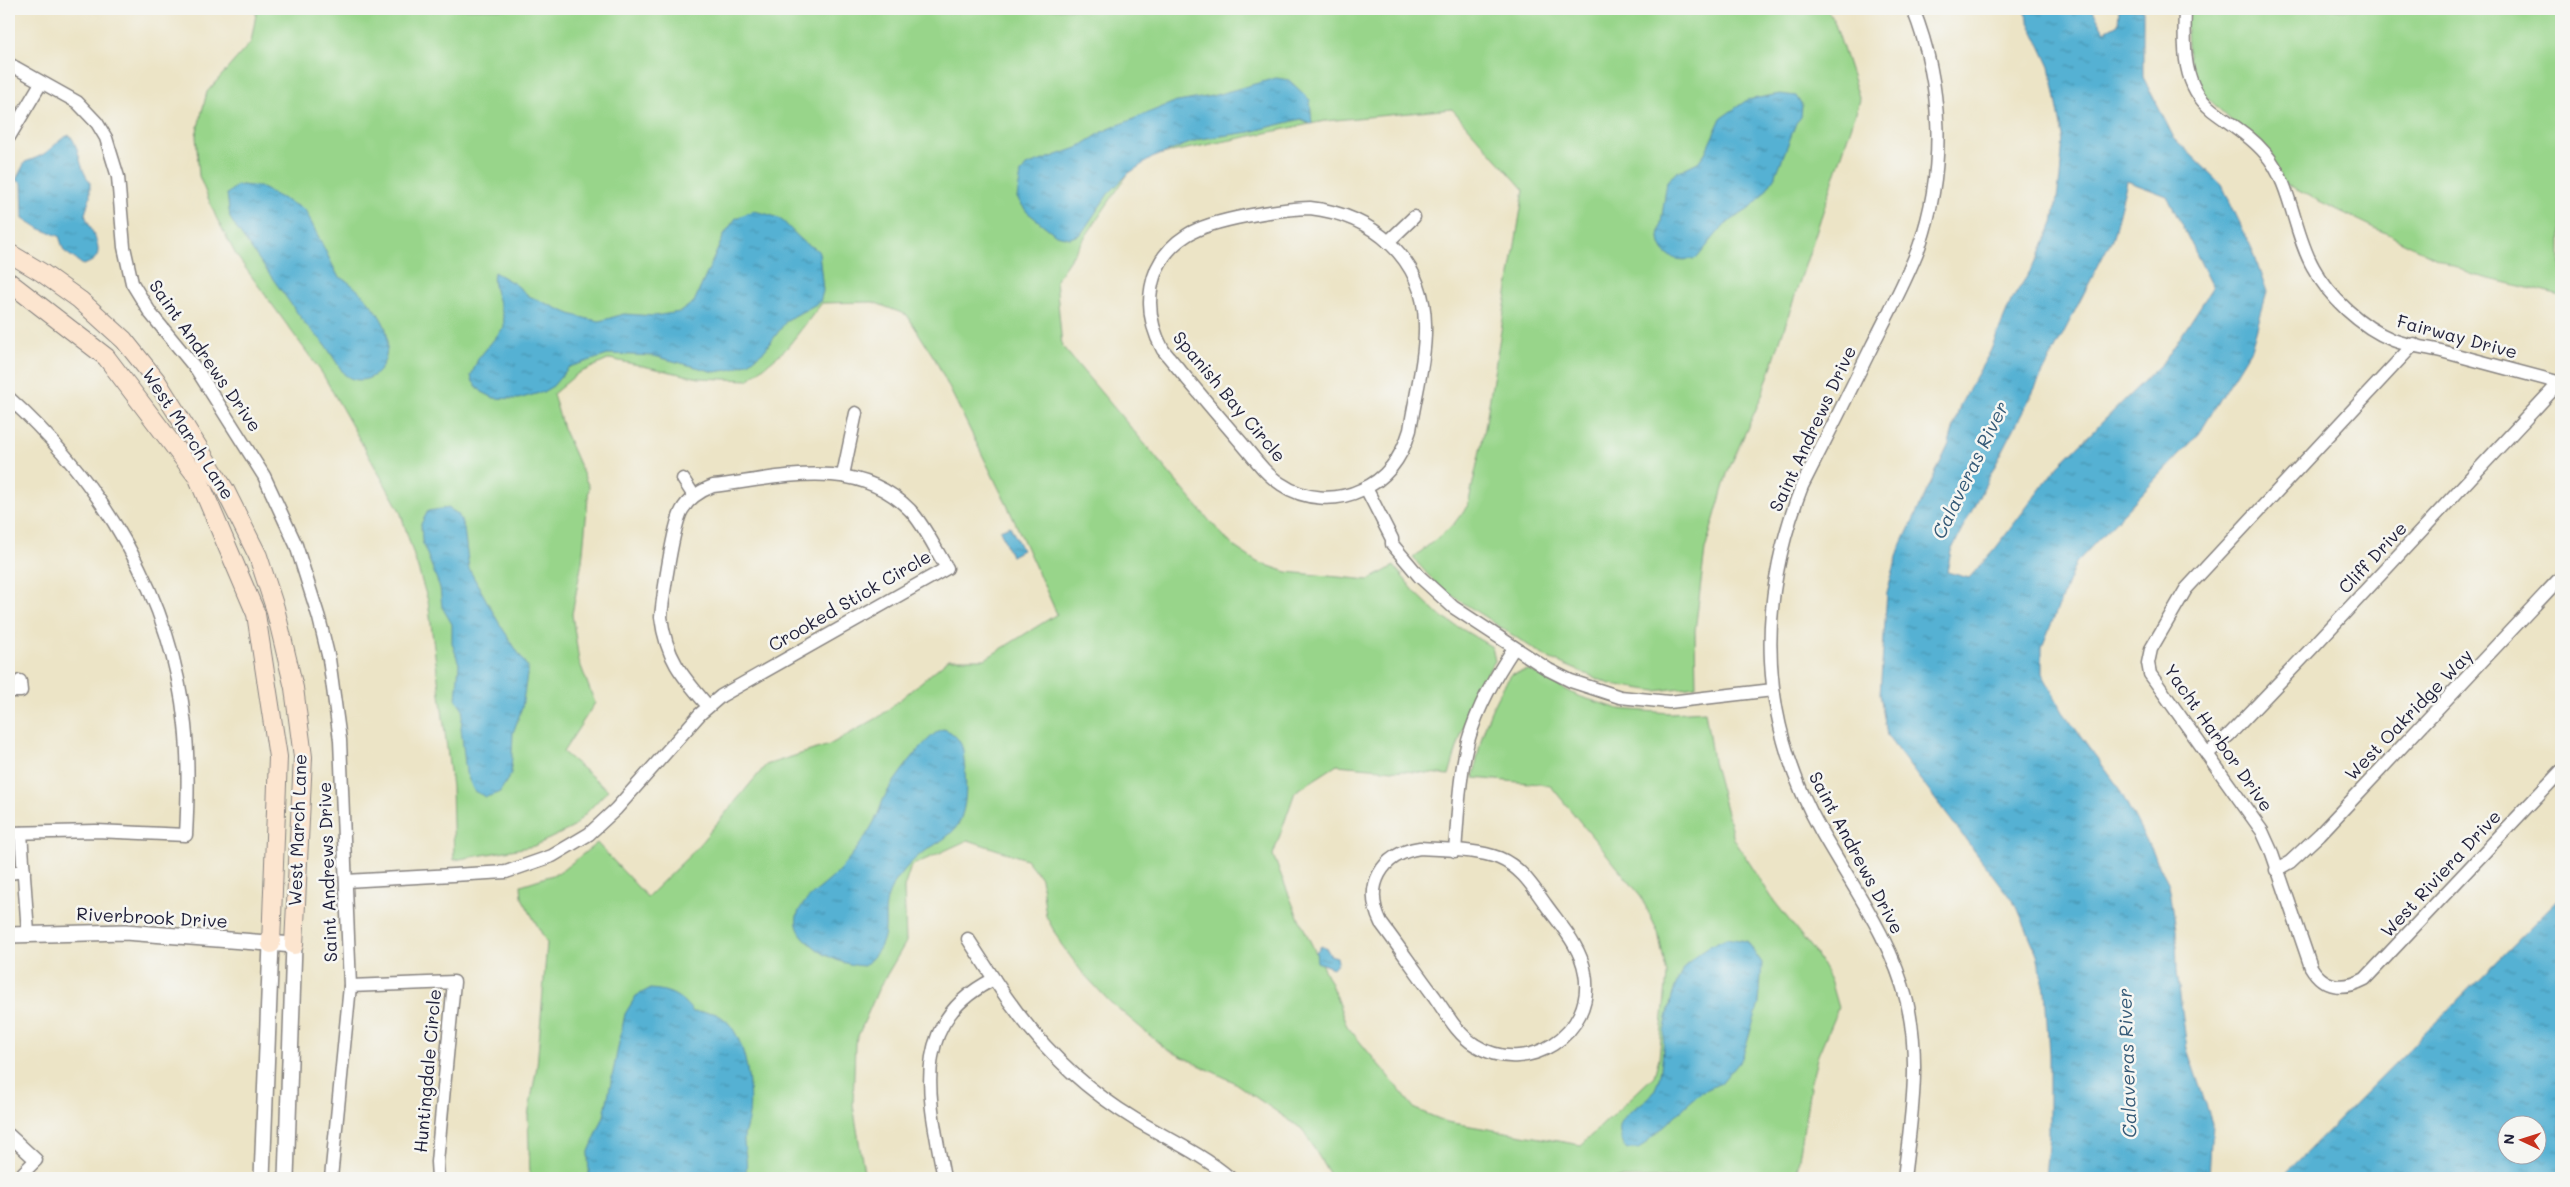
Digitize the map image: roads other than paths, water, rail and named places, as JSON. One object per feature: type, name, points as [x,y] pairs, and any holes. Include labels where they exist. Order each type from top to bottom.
[{"type":"main road","name":"West March Lane","points":[[9,253],[41,272],[80,300],[124,340],[156,380],[225,490],[258,556],[275,608],[294,688],[303,757],[294,945]]},
{"type":"main road","name":"West March Lane","points":[[9,282],[106,357],[198,478],[256,614],[278,757],[271,944]]},
{"type":"street","name":"Saint Andrews Drive","points":[[1904,1178],[1914,1075],[1912,1030],[1907,1002],[1890,952],[1804,797],[1785,747],[1773,690],[1770,648],[1772,604],[1776,574],[1790,516],[1802,486],[1908,274],[1919,246],[1932,196],[1936,167],[1937,109],[1927,52],[1912,9]]},
{"type":"street","name":"Fairway Drive","points":[[2185,9],[2184,56],[2187,70],[2196,92],[2211,109],[2241,130],[2264,152],[2272,163],[2308,258],[2320,279],[2340,303],[2365,324],[2392,340],[2561,382]]},
{"type":"street","name":"Saint Andrews Drive","points":[[9,64],[77,102],[97,123],[106,138],[118,177],[124,247],[132,283],[151,314],[197,370],[245,443],[264,476],[296,545],[320,618],[336,700],[350,986],[330,1178]]},
{"type":"street","points":[[9,137],[41,83]]},
{"type":"street","name":"Spanish Bay Circle","points":[[1310,208],[1345,215],[1367,226],[1388,242],[1404,260],[1419,290],[1424,315],[1424,339],[1405,445],[1388,471],[1366,488],[1340,497],[1309,496],[1281,484],[1268,474],[1163,350],[1150,322],[1149,294],[1152,280],[1166,253],[1187,235],[1213,224],[1292,209],[1310,208]]},
{"type":"street","points":[[1388,242],[1414,217]]},
{"type":"street","name":"Yacht Harbor Drive","points":[[2338,987],[2320,980],[2310,967],[2276,870],[2272,853],[2262,831],[2150,674],[2148,663],[2151,650],[2178,601],[2198,574],[2414,344]]},
{"type":"street","name":"Cliff Drive","points":[[2207,754],[2229,735],[2561,382]]},
{"type":"street","points":[[9,398],[48,436],[78,470],[111,517],[132,554],[161,621],[172,656],[185,723],[188,758],[186,835],[96,831],[15,833],[24,871],[28,933]]},
{"type":"street","points":[[843,475],[856,413]]},
{"type":"street","name":"Crooked Stick Circle","points":[[346,880],[489,874],[531,865],[552,856],[589,834],[607,818],[708,706],[947,568],[922,524],[897,499],[869,482],[843,475],[810,474],[713,486],[688,501],[678,519],[662,618],[663,634],[671,659],[679,672],[708,706]]},
{"type":"street","points":[[683,479],[694,496]]},
{"type":"street","points":[[1366,488],[1392,539],[1392,544],[1419,576],[1453,608],[1571,682],[1620,697],[1669,702],[1773,690]]},
{"type":"street","name":"West Oakridge Way","points":[[2276,870],[2290,862],[2320,834],[2561,577]]},
{"type":"street","points":[[1455,851],[1463,765],[1468,741],[1484,697],[1514,648]]},
{"type":"street","points":[[9,691],[20,691],[20,681]]},
{"type":"street","name":"West Riviera Drive","points":[[2338,987],[2349,986],[2365,980],[2561,772]]},
{"type":"street","points":[[1420,848],[1455,851],[1499,858],[1522,873],[1576,948],[1582,961],[1586,987],[1581,1012],[1567,1034],[1545,1050],[1517,1057],[1501,1056],[1481,1049],[1465,1038],[1381,923],[1376,912],[1374,891],[1376,880],[1390,860],[1399,854],[1420,848]]},
{"type":"street","points":[[9,873],[24,871]]},
{"type":"street","name":"Riverbrook Drive","points":[[9,934],[125,932],[294,945]]},
{"type":"street","points":[[968,939],[1031,1033],[1080,1082],[1108,1103],[1198,1154],[1230,1178]]},
{"type":"street","name":"West March Lane","points":[[262,1178],[271,944]]},
{"type":"street","name":"West March Lane","points":[[286,1178],[294,945]]},
{"type":"street","points":[[944,1178],[928,1083],[934,1048],[948,1018],[959,1004],[970,993],[994,979]]},
{"type":"street","name":"Huntingdale Circle","points":[[350,986],[454,982],[437,1162],[438,1178]]},
{"type":"street","points":[[9,1135],[36,1160],[18,1178]]},
{"type":"water","name":"Calaveras River","points":[[2023,9],[2092,9],[2105,31],[2118,24],[2119,9],[2143,9],[2143,77],[2174,138],[2222,185],[2253,251],[2267,292],[2251,349],[2199,434],[2076,563],[2042,647],[2042,673],[2063,712],[2117,785],[2169,884],[2176,929],[2177,972],[2187,1049],[2212,1123],[2209,1178],[2045,1178],[2049,1134],[2049,1054],[2045,990],[2037,954],[2017,907],[1887,736],[1880,694],[1887,592],[1899,550],[1949,444],[1960,405],[1990,352],[2011,301],[2038,259],[2053,223],[2060,178],[2063,137],[2050,67]],"holes":[[[2127,181],[2167,196],[2213,287],[2166,359],[2056,468],[1995,549],[1969,578],[1947,572],[1951,551],[2113,237]]]},
{"type":"water","points":[[1276,78],[1289,80],[1310,100],[1312,124],[1301,119],[1250,132],[1200,139],[1152,158],[1129,173],[1108,194],[1081,234],[1070,238],[1056,235],[1027,212],[1017,198],[1021,173],[1026,166],[1077,148],[1104,131],[1172,103],[1212,96]]},
{"type":"water","points":[[1780,94],[1796,96],[1802,106],[1801,117],[1796,123],[1776,175],[1762,196],[1749,209],[1724,225],[1697,258],[1684,260],[1667,254],[1660,244],[1659,237],[1667,181],[1677,172],[1698,162],[1705,153],[1721,118],[1747,100]]},
{"type":"water","points":[[70,135],[74,141],[83,170],[90,182],[90,197],[85,214],[98,250],[97,256],[92,261],[83,265],[64,251],[59,236],[40,229],[23,218],[22,183],[16,180],[25,162],[44,154],[61,139]]},
{"type":"water","points":[[236,186],[260,187],[305,210],[338,276],[353,285],[381,318],[387,334],[386,356],[383,365],[373,376],[364,380],[358,380],[344,374],[324,343],[306,325],[237,229],[230,218],[227,194]]},
{"type":"water","points":[[753,211],[778,218],[805,243],[819,252],[823,291],[820,302],[787,320],[765,350],[750,362],[734,369],[715,372],[654,356],[611,354],[569,367],[553,386],[543,392],[518,399],[494,398],[482,392],[473,382],[471,376],[478,359],[504,327],[504,320],[494,286],[494,272],[515,284],[529,296],[570,314],[588,319],[600,321],[624,314],[654,316],[680,312],[694,302],[725,233],[736,218]]},
{"type":"water","points":[[448,508],[458,514],[464,528],[469,569],[499,623],[528,668],[522,708],[513,733],[511,774],[499,793],[486,797],[474,791],[466,773],[461,728],[463,709],[456,699],[459,664],[452,643],[452,624],[442,607],[440,588],[422,541],[421,524],[428,511]]},
{"type":"water","points":[[1010,526],[1022,550],[1011,556],[1000,530]]},
{"type":"water","points":[[943,729],[956,737],[963,750],[966,793],[958,825],[948,836],[916,858],[894,883],[887,898],[884,936],[875,955],[864,966],[850,964],[830,957],[808,942],[799,931],[797,923],[798,913],[804,903],[833,877],[860,844],[876,819],[886,794],[912,757],[929,739]]},
{"type":"water","points":[[2561,896],[2561,1178],[2281,1178]]},
{"type":"water","points":[[1726,938],[1747,941],[1762,963],[1759,1004],[1742,1058],[1721,1083],[1701,1092],[1639,1149],[1627,1149],[1621,1137],[1620,1127],[1628,1113],[1650,1096],[1658,1083],[1665,1027],[1670,1003],[1679,979],[1691,960],[1700,952]]},
{"type":"water","points":[[1321,946],[1327,949],[1330,955],[1337,957],[1338,962],[1333,968],[1317,962],[1316,952]]},
{"type":"water","points":[[649,989],[669,992],[684,1002],[693,1012],[716,1014],[726,1021],[734,1031],[745,1058],[750,1103],[744,1137],[747,1164],[743,1178],[589,1178],[588,1154],[604,1116],[625,1014],[636,996]]}]
